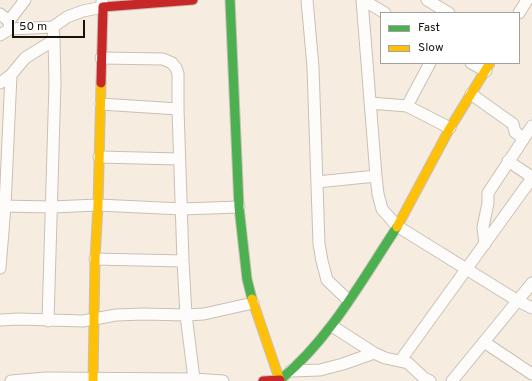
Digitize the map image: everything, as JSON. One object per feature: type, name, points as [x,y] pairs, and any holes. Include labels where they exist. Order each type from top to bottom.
[{"type":"street","points":[[0,35],[25,0]]},
{"type":"street","points":[[0,14],[8,24],[53,27],[67,17],[102,4],[193,0]]},
{"type":"street","points":[[230,0],[239,207],[247,279],[253,303],[280,380]]},
{"type":"street","points":[[307,0],[313,67],[319,244],[327,280],[348,300]]},
{"type":"street","points":[[363,0],[383,12]]},
{"type":"street","points":[[363,0],[376,176],[378,194],[382,209],[397,226],[518,301],[532,308]]},
{"type":"street","points":[[427,0],[447,12]]},
{"type":"street","points":[[520,12],[526,0]]},
{"type":"street","points":[[93,380],[95,318],[94,259],[98,205],[102,4]]},
{"type":"street","points":[[48,321],[55,82],[53,27]]},
{"type":"street","points":[[0,83],[10,75],[25,58],[54,40]]},
{"type":"street","points":[[101,58],[163,59],[172,63],[178,74],[179,158],[183,260],[186,316],[194,378]]},
{"type":"street","points":[[407,106],[429,64]]},
{"type":"street","points":[[263,381],[280,380],[291,371],[332,326],[397,226],[450,128],[488,67],[475,64]]},
{"type":"street","points":[[0,268],[10,75]]},
{"type":"street","points":[[471,94],[513,124],[515,132],[529,130]]},
{"type":"street","points":[[370,103],[407,106],[450,128]]},
{"type":"street","points":[[101,104],[178,109]]},
{"type":"street","points":[[484,244],[483,227],[488,203],[488,193],[529,130]]},
{"type":"street","points":[[99,157],[179,158]]},
{"type":"street","points":[[400,361],[532,177],[508,161]]},
{"type":"street","points":[[317,182],[376,176]]},
{"type":"street","points":[[3,206],[52,207],[98,205],[182,209],[239,207]]},
{"type":"street","points":[[94,259],[183,260]]},
{"type":"street","points":[[452,381],[532,283]]},
{"type":"street","points":[[0,320],[19,319],[83,321],[116,315],[144,314],[186,316],[204,314],[253,303]]},
{"type":"street","points":[[332,326],[374,353],[385,358],[400,361],[413,367],[424,380]]},
{"type":"street","points":[[484,342],[532,374]]},
{"type":"street","points":[[291,371],[320,370],[374,353]]},
{"type":"street","points":[[10,381],[46,378],[93,380],[194,378],[224,381]]},
{"type":"traffic: fast","points":[[230,0],[239,207],[247,279],[252,299]]},
{"type":"traffic: fast","points":[[280,380],[298,364],[330,328],[358,288],[397,227]]},
{"type":"traffic: slow","points":[[397,227],[450,128],[489,64]]},
{"type":"traffic: slow","points":[[93,381],[95,259],[101,83]]},
{"type":"traffic: slow","points":[[252,299],[280,381]]},
{"type":"traffic: jam","points":[[101,83],[103,7],[193,0]]},
{"type":"traffic: jam","points":[[263,381],[280,380]]}]
